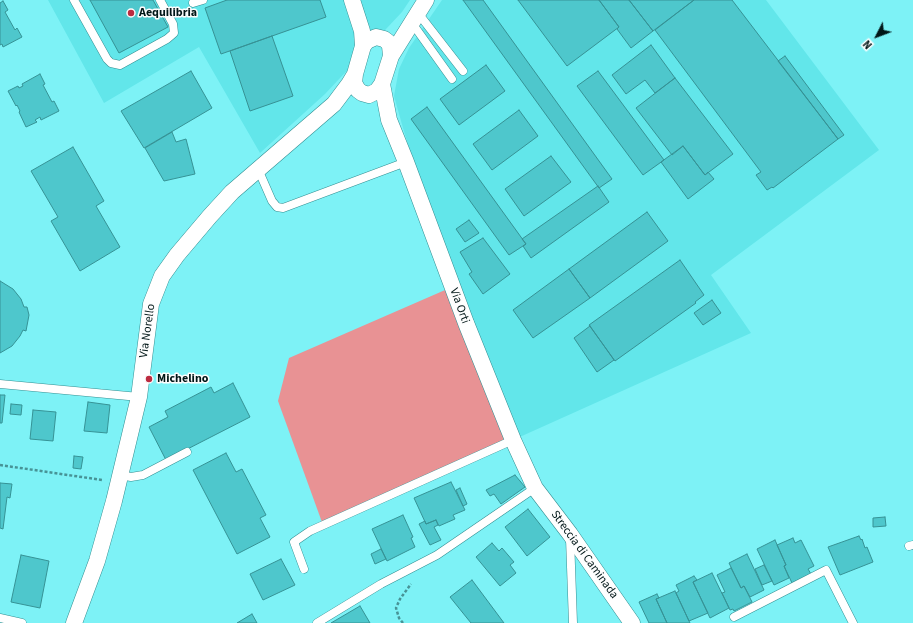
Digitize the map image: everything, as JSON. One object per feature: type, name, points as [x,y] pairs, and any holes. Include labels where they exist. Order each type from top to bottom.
[{"type":"street","points":[[352,0],[362,31],[375,41],[390,46],[391,56]]},
{"type":"street","points":[[375,41],[397,31],[419,12]]},
{"type":"street","points":[[382,84],[391,56],[419,12]]},
{"type":"street","name":"Via Norello","points":[[74,623],[97,561],[119,479],[138,398],[151,304],[162,276],[177,255],[232,192],[334,104],[349,84],[375,41]]},
{"type":"street","points":[[355,74],[354,83],[356,87],[366,94]]},
{"type":"street","name":"Via Norello","points":[[334,104],[377,91],[382,84]]},
{"type":"street","name":"Via Orti","points":[[382,84],[389,120],[466,323],[513,440],[535,488]]},
{"type":"street","name":"Via Orti","points":[[366,94],[389,120]]},
{"type":"street","name":"Streccia di Caminada","points":[[535,488],[570,534],[632,623]]},
{"type":"lane","points":[[74,0],[107,59],[110,63],[120,65],[167,39],[174,32],[173,24],[160,0]]},
{"type":"lane","points":[[193,3],[203,0]]},
{"type":"lane","points":[[419,12],[463,71]]},
{"type":"lane","points":[[419,12],[452,79]]},
{"type":"lane","points":[[258,169],[272,201],[277,207],[283,208],[406,162]]},
{"type":"lane","points":[[0,384],[138,398]]},
{"type":"lane","points":[[304,569],[294,542],[310,531],[513,440]]},
{"type":"lane","points":[[119,479],[143,475],[188,452]]},
{"type":"lane","points":[[317,623],[381,584],[437,555],[535,488]]},
{"type":"lane","points":[[570,534],[573,623]]},
{"type":"lane","points":[[734,617],[826,570],[853,623]]},
{"type":"lane","points":[[0,618],[22,623]]},
{"type":"path","points":[[0,464],[119,479]]},
{"type":"path","points":[[403,623],[399,618],[396,608],[400,599],[413,582]]},
{"type":"shaded area","points":[[48,0],[410,0],[402,12],[325,94],[260,153],[199,47],[104,103]]},
{"type":"shaded area","points":[[442,0],[766,0],[879,150],[711,275],[751,333],[513,440],[452,287],[394,96],[399,69],[409,48]]},
{"type":"shaded area","points":[[452,287],[513,440],[323,525],[278,401],[289,358]]},
{"type":"building","points":[[90,0],[153,0],[168,27],[119,53]]},
{"type":"building","points":[[227,0],[320,0],[326,17],[221,54],[205,8]]},
{"type":"building","points":[[463,0],[483,0],[612,179],[599,188]]},
{"type":"building","points":[[518,0],[599,0],[619,27],[567,66]]},
{"type":"building","points":[[599,0],[629,0],[653,31],[631,48],[617,29],[619,27]]},
{"type":"building","points":[[629,0],[694,0],[653,31]]},
{"type":"building","points":[[694,0],[732,0],[838,139],[773,188],[772,187],[767,190],[756,175],[761,172],[655,30]]},
{"type":"building","points":[[3,1],[8,10],[5,12],[15,30],[17,28],[22,37],[3,47],[2,44],[0,45],[0,3]]},
{"type":"building","points":[[272,36],[293,96],[250,111],[230,51]]},
{"type":"building","points":[[651,45],[675,78],[655,93],[645,80],[626,94],[612,75]]},
{"type":"building","points":[[785,56],[844,135],[838,139],[778,61]]},
{"type":"building","points":[[486,65],[505,91],[459,125],[440,99]]},
{"type":"building","points":[[191,71],[212,108],[144,148],[121,111]]},
{"type":"building","points":[[598,71],[664,160],[643,175],[577,86]]},
{"type":"building","points":[[40,74],[45,84],[43,85],[52,102],[54,101],[59,111],[41,120],[40,117],[35,120],[37,122],[26,127],[17,105],[16,106],[8,91],[18,86],[19,88],[23,86],[22,84]]},
{"type":"building","points":[[675,78],[733,154],[705,175],[683,146],[672,155],[636,108]]},
{"type":"building","points":[[427,107],[526,244],[509,255],[411,119]]},
{"type":"building","points":[[519,110],[538,136],[492,170],[473,144]]},
{"type":"building","points":[[172,132],[176,142],[186,139],[195,174],[164,181],[145,148]]},
{"type":"building","points":[[683,146],[705,175],[708,172],[714,179],[688,199],[661,162]]},
{"type":"building","points":[[73,147],[104,201],[96,206],[120,247],[80,271],[51,221],[58,217],[31,171]]},
{"type":"building","points":[[551,156],[571,182],[524,216],[505,189]]},
{"type":"building","points":[[598,186],[609,202],[531,258],[523,246],[526,244],[522,239]]},
{"type":"building","points":[[647,212],[668,241],[590,298],[569,269]]},
{"type":"building","points":[[469,220],[479,233],[465,242],[456,229]]},
{"type":"building","points":[[483,238],[510,274],[483,294],[469,274],[472,272],[460,252]]},
{"type":"building","points":[[680,260],[704,295],[695,302],[696,303],[615,361],[589,325]]},
{"type":"building","points":[[569,269],[590,298],[533,338],[513,310]]},
{"type":"building","points":[[0,281],[13,289],[21,299],[24,307],[27,307],[29,315],[26,331],[23,330],[12,346],[0,353]]},
{"type":"building","points":[[712,300],[721,313],[703,325],[694,313]]},
{"type":"building","points":[[590,326],[614,360],[597,372],[574,338]]},
{"type":"building","points":[[233,383],[250,417],[166,460],[149,427],[168,417],[165,411],[211,387],[214,393]]},
{"type":"building","points":[[0,395],[5,395],[2,423],[0,423]]},
{"type":"building","points":[[88,402],[110,405],[107,433],[84,431]]},
{"type":"building","points":[[11,404],[22,405],[21,415],[10,414]]},
{"type":"building","points":[[33,410],[56,412],[53,441],[30,439]]},
{"type":"building","points":[[226,453],[236,472],[242,469],[266,515],[260,518],[270,537],[237,554],[193,470]]},
{"type":"building","points":[[74,456],[83,457],[81,469],[73,468]]},
{"type":"building","points":[[515,475],[525,487],[501,504],[494,494],[490,496],[486,490]]},
{"type":"building","points":[[451,482],[465,510],[453,515],[455,519],[439,526],[436,520],[426,524],[414,498]]},
{"type":"building","points":[[0,483],[12,484],[10,498],[7,497],[3,529],[0,528]]},
{"type":"building","points":[[460,488],[467,504],[463,506],[456,490]]},
{"type":"building","points":[[528,509],[550,537],[527,556],[505,527]]},
{"type":"building","points":[[403,515],[413,537],[411,538],[415,547],[387,561],[372,529]]},
{"type":"building","points":[[885,517],[886,526],[873,527],[873,518]]},
{"type":"building","points":[[436,520],[438,525],[434,527],[441,540],[430,545],[419,524],[425,521],[426,524]]},
{"type":"building","points":[[859,536],[861,540],[862,539],[865,548],[867,547],[873,562],[840,575],[828,547]]},
{"type":"building","points":[[793,538],[795,543],[801,540],[814,566],[808,569],[811,574],[792,583],[777,545]]},
{"type":"building","points":[[775,540],[786,565],[784,566],[789,578],[774,585],[757,549]]},
{"type":"building","points":[[492,543],[499,551],[502,548],[514,562],[510,565],[516,573],[500,586],[476,557]]},
{"type":"building","points":[[381,549],[386,559],[375,564],[371,554]]},
{"type":"building","points":[[747,554],[764,590],[750,597],[744,586],[741,588],[729,563]]},
{"type":"building","points":[[21,555],[49,561],[40,608],[11,602]]},
{"type":"building","points":[[281,559],[295,585],[263,600],[250,574]]},
{"type":"building","points":[[764,565],[772,581],[762,585],[755,569]]},
{"type":"building","points":[[731,568],[741,588],[744,586],[752,602],[734,611],[733,609],[730,610],[722,593],[725,592],[717,575]]},
{"type":"building","points":[[712,573],[729,608],[710,618],[693,582]]},
{"type":"building","points":[[694,576],[697,580],[693,582],[708,613],[689,621],[676,593],[679,591],[676,585]]},
{"type":"building","points":[[472,580],[504,623],[471,623],[450,597]]},
{"type":"building","points":[[675,591],[690,623],[667,623],[656,599]]},
{"type":"building","points":[[657,594],[659,598],[656,599],[667,623],[649,623],[639,602]]},
{"type":"building","points":[[360,606],[370,623],[331,623]]},
{"type":"building","points":[[252,614],[257,623],[237,623]]},
{"type":"place","name":"Aequilibria","points":[[131,13]]},
{"type":"place","name":"Michelino","points":[[149,379]]}]
